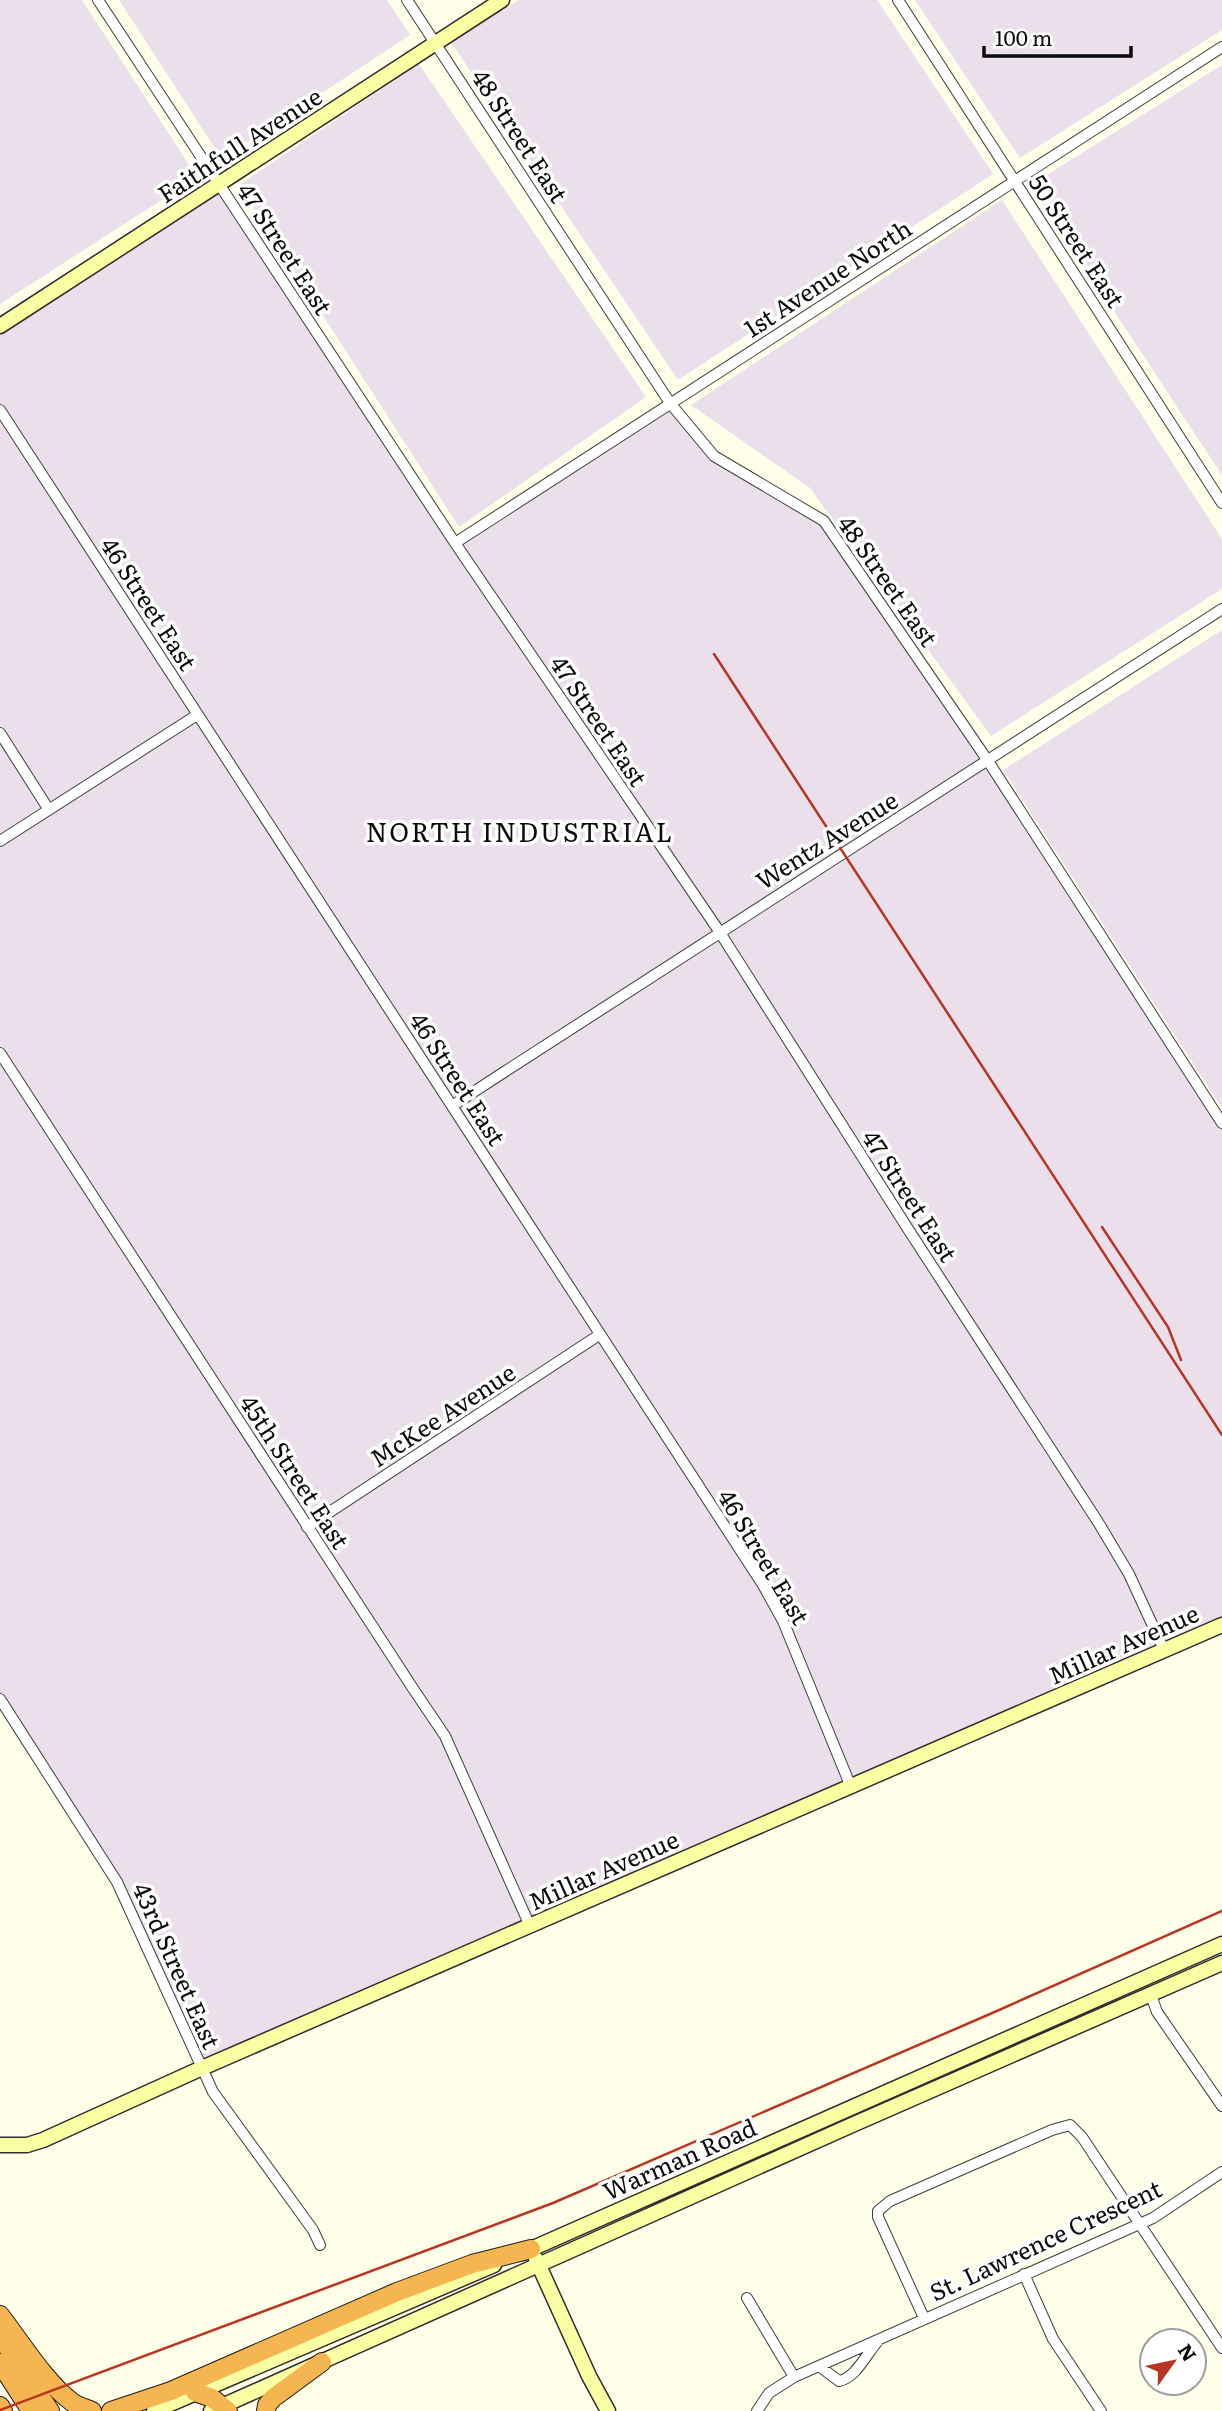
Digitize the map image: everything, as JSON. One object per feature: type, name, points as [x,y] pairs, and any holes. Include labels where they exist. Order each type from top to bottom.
[{"type":"highway","points":[[111,2411],[171,2391],[410,2287],[472,2263],[531,2249]]},
{"type":"highway","points":[[0,2315],[63,2394],[73,2403],[92,2411]]},
{"type":"highway","points":[[0,2336],[52,2411]]},
{"type":"highway","points":[[266,2411],[273,2398],[322,2362]]},
{"type":"highway","points":[[0,2363],[31,2411]]},
{"type":"highway","points":[[195,2392],[212,2398],[221,2409]]},
{"type":"highway","points":[[0,2406],[3,2411]]},
{"type":"main road","name":"Faithfull Avenue","points":[[0,326],[502,0]]},
{"type":"main road","name":"Millar Avenue","points":[[0,2144],[27,2145],[43,2140],[202,2068],[1222,1625]]},
{"type":"main road","name":"Warman Road","points":[[154,2411],[531,2249],[1222,1944]]},
{"type":"main road","points":[[1151,1994],[1165,1980],[1222,1955]]},
{"type":"main road","name":"Warman Road","points":[[221,2409],[852,2125],[1222,1963]]},
{"type":"main road","points":[[531,2249],[589,2376],[608,2411]]},
{"type":"street","name":"47 Street East","points":[[98,0],[455,543],[719,931],[1098,1522],[1129,1574],[1164,1650]]},
{"type":"street","name":"48 Street East","points":[[407,0],[670,403],[714,456],[824,521],[988,761],[1222,1123]]},
{"type":"street","name":"50 Street East","points":[[898,0],[1222,503]]},
{"type":"street","name":"1st Avenue North","points":[[455,543],[1222,47]]},
{"type":"street","name":"46 Street East","points":[[0,410],[773,1603],[851,1787]]},
{"type":"street","name":"Wentz Avenue","points":[[452,1106],[1222,608]]},
{"type":"street","points":[[0,841],[197,715]]},
{"type":"street","points":[[0,733],[49,810]]},
{"type":"street","name":"45th Street East","points":[[0,1053],[445,1736],[530,1926]]},
{"type":"street","name":"McKee Avenue","points":[[307,1527],[600,1335]]},
{"type":"street","name":"43rd Street East","points":[[0,1699],[117,1882],[213,2092],[313,2230],[320,2245]]},
{"type":"street","points":[[1151,1994],[1157,2012],[1222,2106]]},
{"type":"street","points":[[924,2318],[878,2217],[878,2211],[890,2201],[1052,2130],[1070,2126],[1082,2137],[1222,2348]]},
{"type":"street","name":"St. Lawrence Crescent","points":[[757,2411],[769,2393],[794,2377],[1139,2224],[1222,2172]]},
{"type":"street","points":[[1024,2274],[1053,2339],[1101,2411]]},
{"type":"street","points":[[747,2298],[794,2377]]},
{"type":"street","name":"St. Lawrence Crescent","points":[[819,2366],[839,2381],[847,2379],[882,2337]]},
{"type":"shaded area","points":[[0,0],[82,0],[197,177],[0,304]]},
{"type":"shaded area","points":[[119,0],[387,0],[410,35],[222,159]]},
{"type":"shaded area","points":[[519,0],[877,0],[993,174],[678,380],[451,42]]},
{"type":"shaded area","points":[[915,0],[1222,0],[1222,30],[1020,158]]},
{"type":"shaded area","points":[[419,64],[646,397],[459,527],[239,185]]},
{"type":"shaded area","points":[[1222,65],[1222,475],[1031,185]]},
{"type":"shaded area","points":[[218,184],[455,543],[670,403],[714,456],[824,521],[1222,1123],[1222,1625],[202,2068],[120,1889],[0,1700],[0,326]]},
{"type":"shaded area","points":[[1002,200],[1222,539],[1222,589],[991,736],[810,488],[691,405]]},
{"type":"shaded area","points":[[1222,630],[1222,1108],[1003,770]]},
{"type":"railway","points":[[714,654],[1222,1435]]},
{"type":"railway","points":[[1102,1227],[1168,1327],[1181,1360]]},
{"type":"railway","points":[[0,2410],[553,2203],[1222,1911]]},
{"type":"district","name":"NORTH INDUSTRIAL","points":[[520,830]]}]
